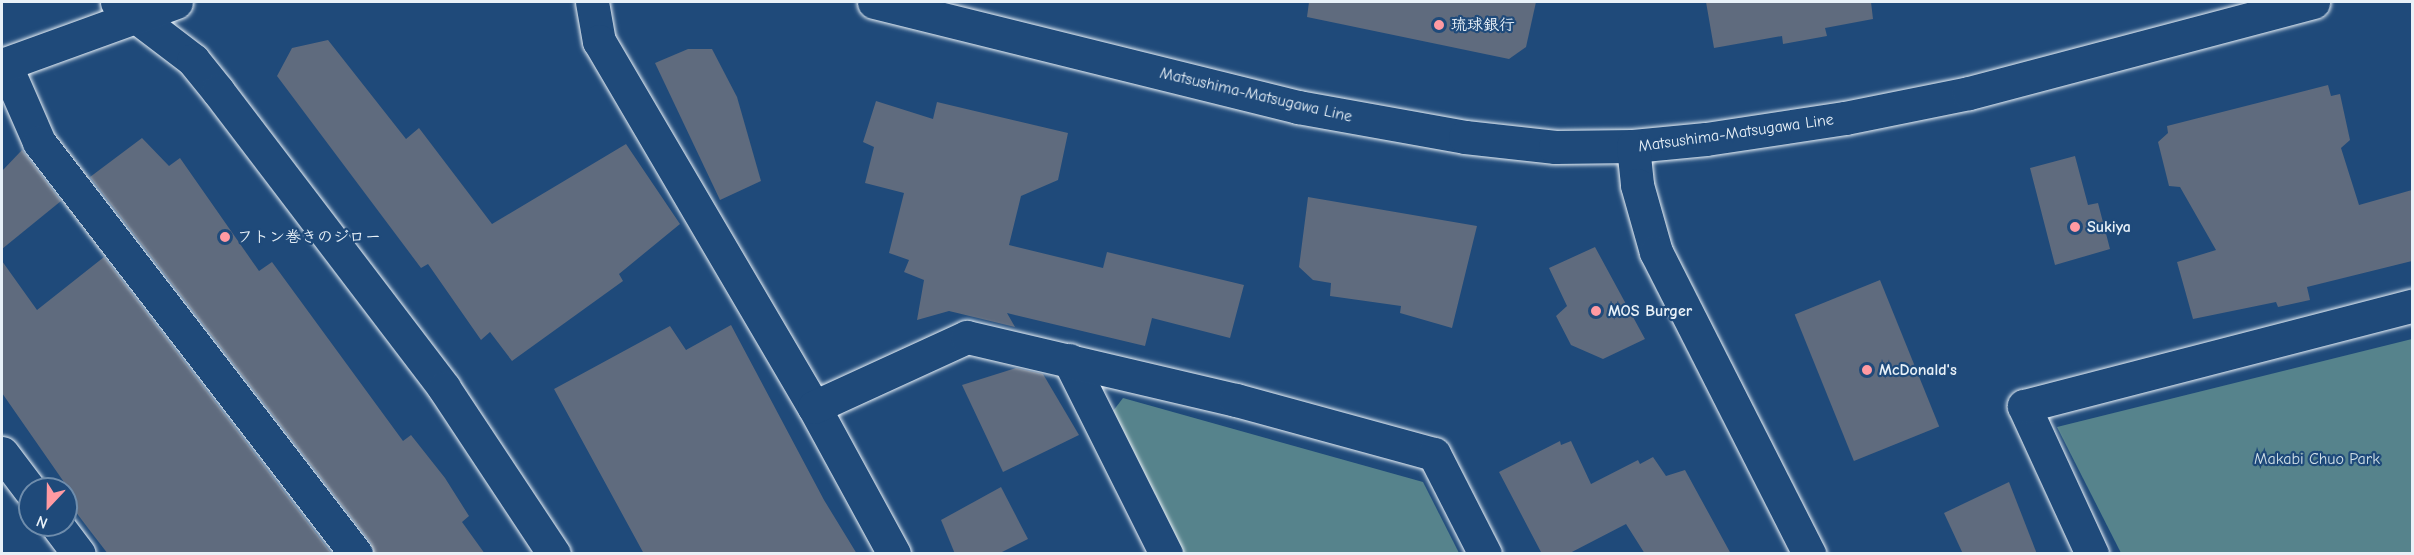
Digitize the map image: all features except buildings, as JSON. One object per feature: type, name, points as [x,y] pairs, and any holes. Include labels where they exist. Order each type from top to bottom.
[{"type":"street","points":[[176,2],[128,8],[3,64],[39,142],[356,554]]},
{"type":"street","points":[[592,2],[599,41],[814,407],[894,554]]},
{"type":"street","name":"Matsushima-Matsugawa Line","points":[[874,2],[1205,85],[1390,125],[1555,147],[1633,146],[1845,118],[1969,93],[2313,2]]},
{"type":"street","points":[[128,8],[193,60],[218,91],[444,388],[554,554]]},
{"type":"street","points":[[1633,146],[1637,185],[1656,252],[1809,554]]},
{"type":"street","points":[[2092,554],[2025,406],[2412,306]]},
{"type":"street","points":[[814,407],[967,337],[1069,360],[1434,454],[1485,554]]},
{"type":"street","points":[[1069,360],[1166,554]]},
{"type":"street","points":[[2,453],[20,477]]},
{"type":"street","points":[[66,537],[79,554]]},
{"type":"green space","name":"Makabi Chuo Park","points":[[2412,339],[2412,553],[2121,553],[2057,427]]},
{"type":"green space","points":[[1123,398],[1423,482],[1459,553],[1182,553],[1110,415]]},
{"type":"place","name":"琉球銀行","points":[[1439,25]]},
{"type":"place","name":"Sukiya","points":[[2075,227]]},
{"type":"place","name":"フトン巻きのジロー","points":[[225,237]]},
{"type":"place","name":"MOS Burger","points":[[1596,311]]},
{"type":"place","name":"McDonald's","points":[[1867,370]]}]
